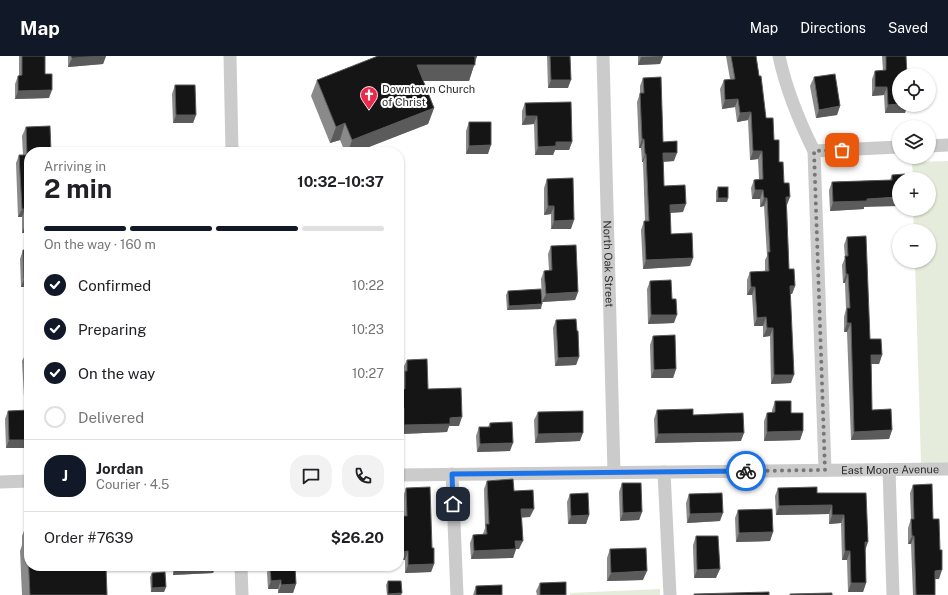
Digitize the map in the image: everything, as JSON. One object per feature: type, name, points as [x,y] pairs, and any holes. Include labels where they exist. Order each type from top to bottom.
[{"type":"street","points":[[230,56],[232,147]]},
{"type":"street","name":"North Oak Street","points":[[603,56],[614,472]]},
{"type":"street","points":[[779,56],[792,101],[802,127],[814,151],[825,470]]},
{"type":"street","points":[[936,146],[948,145]]},
{"type":"street","points":[[814,151],[892,147]]},
{"type":"street","name":"East Moore Avenue","points":[[404,475],[948,469]]},
{"type":"street","points":[[889,470],[894,595]]},
{"type":"street","points":[[664,472],[670,595]]},
{"type":"street","points":[[452,474],[457,595]]},
{"type":"street","points":[[0,482],[24,481]]},
{"type":"street","points":[[241,571],[242,595]]},
{"type":"green space","points":[[936,161],[948,161],[948,463],[921,464],[915,268],[936,268],[936,224],[914,224],[913,216],[936,216],[936,172],[913,172],[912,164],[936,164]]},
{"type":"green space","points":[[660,589],[660,595],[570,595],[570,593]]},
{"type":"building","points":[[22,56],[45,56],[45,74],[52,74],[52,90],[18,91],[18,76],[22,75]]},
{"type":"building","points":[[71,56],[102,56],[72,58]]},
{"type":"building","name":"Downtown Church of Christ","points":[[378,56],[475,56],[475,65],[417,65],[434,108],[352,140],[345,123],[336,127],[317,80]]},
{"type":"building","points":[[550,56],[570,56],[571,80],[551,80]]},
{"type":"building","points":[[731,56],[756,56],[759,76],[761,76],[766,118],[773,118],[774,140],[779,140],[779,162],[783,162],[784,183],[789,183],[790,197],[786,197],[789,269],[794,269],[795,286],[790,286],[794,375],[774,375],[773,328],[767,328],[766,317],[757,318],[755,287],[751,287],[750,272],[769,271],[768,252],[770,252],[767,198],[764,198],[763,190],[755,190],[754,180],[763,179],[762,151],[753,151],[751,112],[740,113],[738,99],[725,100],[724,80],[735,79]]},
{"type":"building","points":[[886,56],[906,56],[907,68],[892,68],[892,105],[888,105],[887,87],[875,87],[875,71],[886,70]]},
{"type":"building","points":[[835,74],[840,106],[819,110],[814,77]]},
{"type":"building","points":[[661,77],[663,142],[677,141],[677,153],[663,153],[664,186],[685,185],[686,204],[670,205],[671,234],[692,233],[693,258],[646,260],[644,221],[649,221],[646,154],[644,139],[642,139],[640,93],[644,93],[643,78]]},
{"type":"building","points":[[175,85],[195,85],[196,115],[176,115]]},
{"type":"building","points":[[571,102],[572,142],[556,142],[556,146],[538,147],[537,116],[526,116],[525,103]]},
{"type":"building","points":[[469,122],[491,122],[491,145],[469,146]]},
{"type":"building","points":[[50,126],[51,147],[27,147],[26,127]]},
{"type":"building","points":[[19,155],[24,155],[24,209],[22,209]]},
{"type":"building","points":[[573,178],[574,220],[554,221],[554,206],[548,206],[547,179]]},
{"type":"building","points":[[892,180],[892,197],[867,199],[867,201],[833,202],[832,182]]},
{"type":"building","points":[[718,187],[728,187],[728,198],[718,198]]},
{"type":"building","points":[[866,236],[870,339],[881,339],[882,355],[871,355],[872,410],[891,409],[892,430],[854,432],[851,323],[847,323],[847,308],[850,308],[848,274],[846,274],[845,256],[848,256],[847,237]]},
{"type":"building","points":[[576,245],[578,292],[546,294],[544,271],[552,270],[551,246]]},
{"type":"building","points":[[23,250],[24,250],[24,279]]},
{"type":"building","points":[[671,280],[672,299],[676,299],[677,315],[651,315],[650,281]]},
{"type":"building","points":[[541,289],[542,304],[509,306],[508,291]]},
{"type":"building","points":[[576,319],[579,357],[558,358],[556,320]]},
{"type":"building","points":[[675,335],[676,369],[654,370],[653,336]]},
{"type":"building","points":[[427,359],[428,389],[461,388],[462,417],[450,418],[450,424],[404,425],[404,389],[407,360]]},
{"type":"building","points":[[775,401],[791,401],[791,413],[803,413],[803,431],[767,432],[767,413],[775,412]]},
{"type":"building","points":[[693,409],[693,415],[743,413],[744,433],[658,434],[657,410]]},
{"type":"building","points":[[24,410],[24,440],[9,440],[8,411]]},
{"type":"building","points":[[583,411],[583,433],[538,434],[538,412]]},
{"type":"building","points":[[512,422],[513,443],[480,444],[479,427],[490,427],[490,423]]},
{"type":"building","points":[[513,479],[514,491],[533,490],[534,509],[521,509],[523,541],[515,541],[516,549],[474,551],[473,535],[487,534],[486,524],[489,524],[487,481]]},
{"type":"building","points":[[622,483],[641,483],[642,512],[623,513]]},
{"type":"building","points":[[932,484],[933,519],[939,519],[942,570],[935,571],[935,595],[916,595],[914,536],[912,536],[911,519],[914,519],[913,485]]},
{"type":"building","points":[[430,487],[434,564],[408,565],[408,551],[404,552],[404,516],[407,516],[406,488]]},
{"type":"building","points":[[817,487],[817,493],[866,493],[868,542],[865,542],[866,583],[851,583],[850,551],[845,551],[844,515],[832,515],[832,505],[779,506],[778,488]]},
{"type":"building","points":[[588,493],[589,515],[571,516],[570,494]]},
{"type":"building","points":[[722,493],[723,513],[690,514],[689,494]]},
{"type":"building","points":[[772,509],[773,532],[739,533],[738,510]]},
{"type":"building","points":[[696,536],[718,536],[720,569],[697,570]]},
{"type":"building","points":[[646,548],[647,571],[611,573],[610,549]]},
{"type":"building","points":[[29,571],[106,571],[107,595],[30,595]]},
{"type":"building","points":[[270,571],[295,571],[296,584],[281,585],[281,580],[271,581]]},
{"type":"building","points":[[165,572],[166,587],[152,588],[152,573]]},
{"type":"building","points":[[388,581],[401,581],[402,593],[388,594]]},
{"type":"building","points":[[566,582],[566,595],[540,595],[540,583]]},
{"type":"building","points":[[502,585],[502,595],[476,595],[476,586]]},
{"type":"building","points":[[769,592],[769,595],[694,595],[694,594]]},
{"type":"building","points":[[832,593],[832,595],[790,595],[790,594]]},
{"type":"way so far","points":[[746,471],[825,470],[814,151],[842,150]]},
{"type":"place","name":"Downtown Church of Christ","points":[[369,110]]},
{"type":"route","points":[[453,504],[452,474],[746,471]]}]
